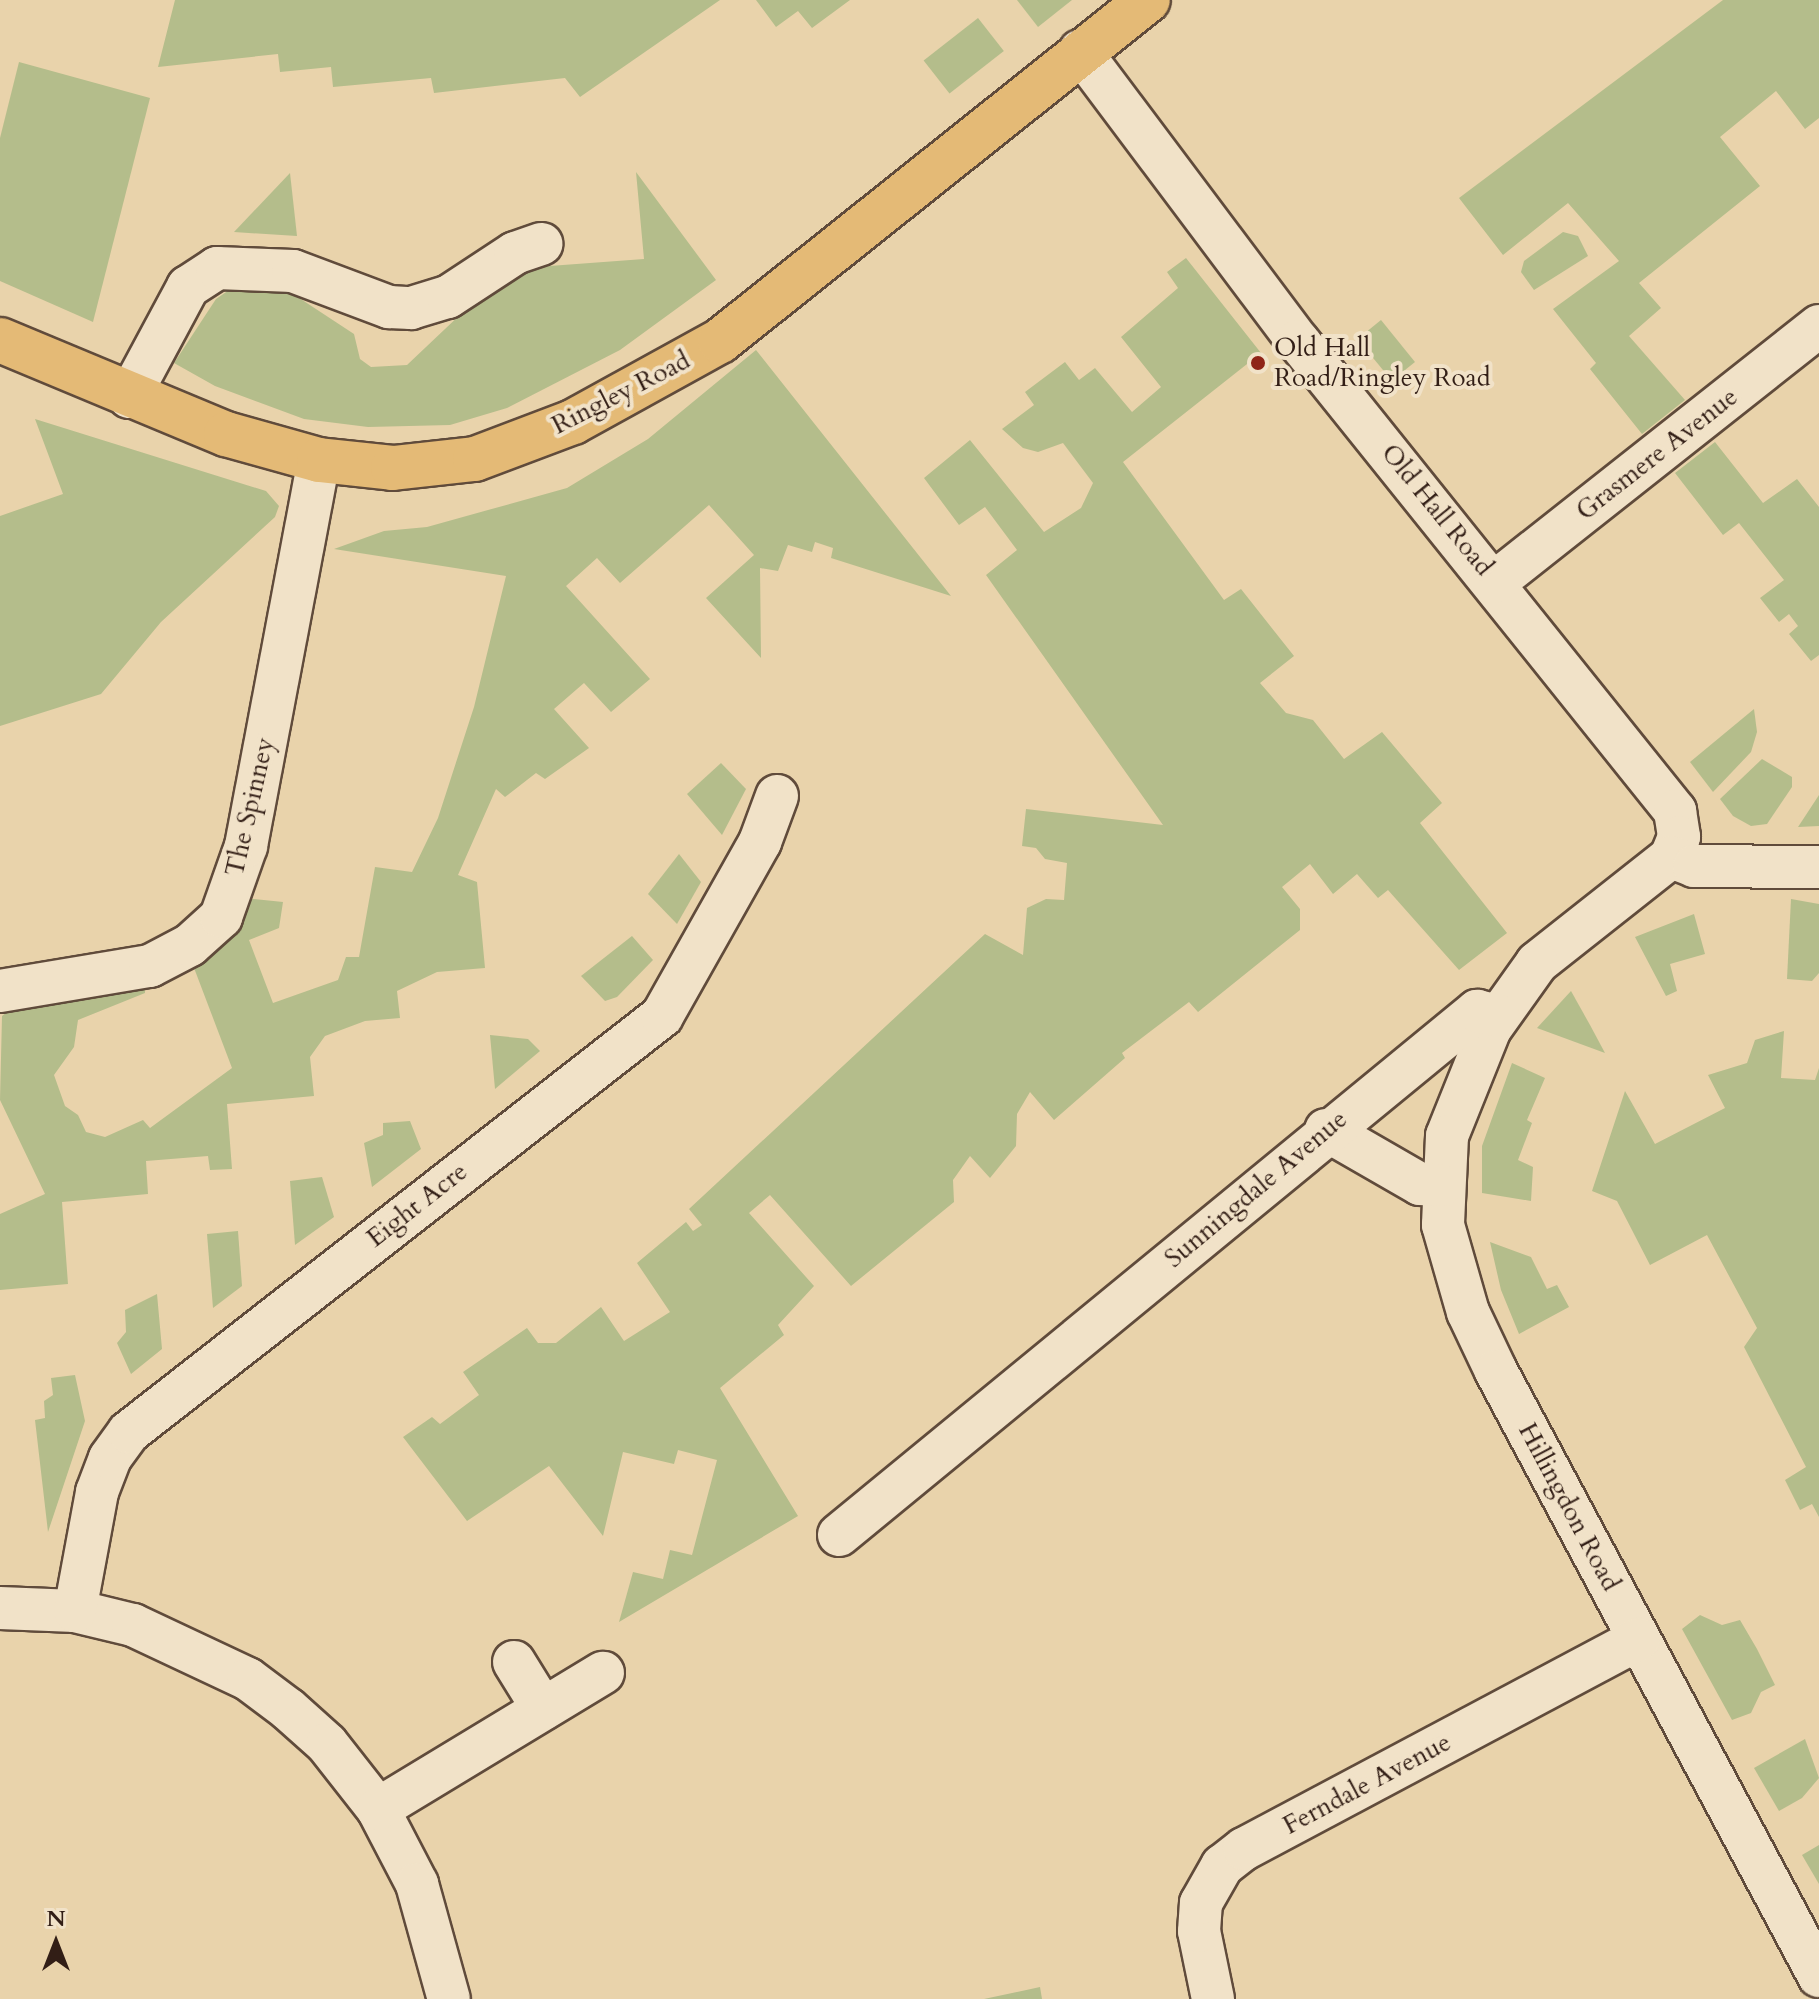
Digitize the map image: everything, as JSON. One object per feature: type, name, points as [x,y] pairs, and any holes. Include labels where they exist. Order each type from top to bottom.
[{"type":"main road","name":"Ringley Road","points":[[0,340],[129,397],[226,434],[319,460],[393,468],[475,459],[573,422],[720,341],[1080,51],[1148,0]]},
{"type":"street","name":"Old Hall Road","points":[[1080,51],[1298,341],[1495,582],[1675,811],[1679,837],[1671,857]]},
{"type":"street","points":[[129,397],[188,287],[217,268],[293,271],[389,307],[411,308],[448,297],[515,253],[541,244]]},
{"type":"street","name":"Grasmere Avenue","points":[[1495,582],[1819,326]]},
{"type":"street","name":"The Spinney","points":[[0,991],[150,966],[190,945],[221,917],[246,846],[319,460]]},
{"type":"street","name":"Eight Acre","points":[[75,1611],[97,1492],[110,1458],[129,1432],[662,1016],[760,842],[777,796]]},
{"type":"street","points":[[1498,1016],[1537,963],[1671,857],[1694,866],[1819,867]]},
{"type":"street","name":"Sunningdale Avenue","points":[[839,1535],[1326,1130],[1477,1011],[1498,1016]]},
{"type":"street","name":"Hillingdon Road","points":[[1498,1016],[1459,1098],[1447,1136],[1441,1185],[1450,1260],[1468,1312],[1819,1976]]},
{"type":"street","points":[[1326,1130],[1420,1184],[1441,1185]]},
{"type":"street","points":[[0,1608],[75,1611],[171,1639],[248,1679],[327,1744],[378,1809],[417,1884],[449,1999]]},
{"type":"street","name":"Ferndale Avenue","points":[[1213,1999],[1199,1931],[1201,1903],[1222,1866],[1639,1639]]},
{"type":"street","points":[[514,1662],[543,1709]]},
{"type":"street","points":[[378,1809],[603,1673]]},
{"type":"green space","points":[[175,0],[720,0],[580,97],[565,78],[434,93],[431,78],[333,87],[331,67],[280,72],[278,54],[158,67]]},
{"type":"green space","points":[[756,0],[850,0],[812,28],[798,11],[776,27]]},
{"type":"green space","points":[[1017,0],[1072,0],[1038,27]]},
{"type":"green space","points":[[1723,0],[1819,0],[1819,118],[1805,129],[1776,91],[1720,137],[1760,186],[1639,283],[1661,308],[1629,336],[1685,400],[1642,434],[1590,369],[1596,363],[1553,309],[1619,261],[1568,203],[1503,255],[1459,198]]},
{"type":"green space","points":[[978,18],[1004,51],[949,94],[924,60]]},
{"type":"green space","points":[[19,62],[150,98],[93,322],[0,281],[0,138]]},
{"type":"green space","points":[[636,172],[716,280],[620,350],[507,408],[450,425],[368,427],[304,419],[215,386],[174,363],[216,299],[232,288],[287,290],[354,334],[360,359],[371,367],[407,365],[464,311],[536,267],[644,259]]},
{"type":"green space","points":[[290,173],[297,236],[234,232]]},
{"type":"green space","points":[[1563,232],[1578,236],[1588,256],[1534,290],[1521,272],[1524,261]]},
{"type":"green space","points":[[1186,258],[1261,353],[1123,462],[1224,600],[1241,589],[1294,656],[1260,683],[1286,713],[1313,720],[1344,759],[1382,732],[1442,803],[1420,823],[1507,933],[1459,970],[1388,890],[1378,898],[1357,874],[1333,894],[1310,864],[1282,887],[1300,909],[1300,930],[1198,1012],[1189,1002],[1122,1053],[1125,1058],[1054,1120],[1030,1092],[1017,1114],[1016,1146],[990,1178],[970,1156],[953,1180],[954,1202],[851,1286],[770,1195],[749,1213],[814,1286],[778,1325],[784,1335],[720,1388],[798,1516],[619,1622],[633,1572],[663,1579],[670,1550],[692,1555],[717,1460],[678,1450],[674,1464],[623,1452],[603,1536],[549,1466],[467,1521],[403,1437],[432,1417],[440,1424],[479,1395],[463,1372],[527,1328],[538,1343],[556,1343],[601,1307],[624,1341],[670,1312],[637,1263],[686,1222],[693,1231],[702,1225],[689,1209],[985,934],[1023,955],[1027,908],[1046,899],[1064,900],[1067,863],[1045,859],[1036,848],[1022,846],[1026,809],[1163,825],[986,575],[1017,550],[985,507],[959,525],[924,478],[970,440],[1044,532],[1081,508],[1093,483],[1063,443],[1038,452],[1023,448],[1002,429],[1034,405],[1025,392],[1065,362],[1079,380],[1095,368],[1132,412],[1161,387],[1121,337],[1178,288],[1167,272]]},
{"type":"green space","points":[[1381,320],[1415,362],[1392,381],[1358,339]]},
{"type":"green space","points":[[756,350],[951,596],[831,558],[833,548],[815,542],[812,552],[788,545],[778,571],[760,568],[761,658],[706,598],[754,555],[709,505],[620,583],[597,558],[566,586],[650,679],[611,712],[584,683],[554,709],[589,748],[545,779],[536,773],[505,797],[496,789],[458,875],[477,882],[485,968],[437,972],[397,991],[400,1018],[365,1021],[325,1036],[310,1057],[314,1096],[227,1104],[232,1169],[210,1170],[208,1156],[146,1161],[148,1194],[62,1202],[68,1284],[0,1290],[0,1214],[45,1194],[0,1100],[2,1016],[16,1005],[145,979],[145,993],[78,1020],[74,1047],[54,1075],[65,1106],[78,1115],[86,1132],[105,1137],[143,1120],[150,1128],[232,1068],[191,960],[243,898],[283,902],[279,928],[249,940],[273,1003],[338,980],[346,957],[359,957],[375,867],[412,872],[438,818],[474,707],[506,576],[334,549],[384,531],[427,527],[567,488],[648,439]]},
{"type":"green space","points":[[35,419],[266,491],[279,506],[275,517],[161,622],[101,694],[0,726],[0,516],[63,494]]},
{"type":"green space","points":[[1715,442],[1763,503],[1797,479],[1819,507],[1819,655],[1811,661],[1789,634],[1798,626],[1789,614],[1779,622],[1760,598],[1784,580],[1739,523],[1723,535],[1675,473]]},
{"type":"green space","points":[[1754,709],[1757,732],[1751,752],[1713,792],[1690,762]]},
{"type":"green space","points":[[1762,759],[1792,777],[1792,787],[1767,824],[1751,826],[1733,816],[1720,799]]},
{"type":"green space","points":[[721,763],[746,789],[722,835],[687,794]]},
{"type":"green space","points":[[1819,795],[1819,826],[1798,827]]},
{"type":"green space","points":[[679,854],[701,882],[677,924],[648,894]]},
{"type":"green space","points":[[1791,899],[1819,904],[1819,973],[1812,981],[1787,979]]},
{"type":"green space","points":[[1694,914],[1705,954],[1670,964],[1677,991],[1666,996],[1635,937]]},
{"type":"green space","points":[[632,936],[653,960],[617,997],[605,1001],[581,976]]},
{"type":"green space","points":[[1571,991],[1590,1025],[1605,1053],[1537,1028]]},
{"type":"green space","points":[[1784,1031],[1781,1078],[1815,1080],[1819,1068],[1819,1517],[1812,1504],[1800,1510],[1785,1480],[1806,1467],[1744,1347],[1757,1328],[1707,1235],[1650,1265],[1617,1201],[1592,1191],[1625,1091],[1655,1144],[1725,1108],[1708,1075],[1747,1063],[1755,1040]]},
{"type":"green space","points":[[490,1035],[528,1039],[540,1051],[495,1089]]},
{"type":"green space","points":[[1512,1063],[1545,1078],[1527,1120],[1532,1123],[1518,1160],[1533,1167],[1531,1201],[1482,1193],[1482,1146]]},
{"type":"green space","points":[[410,1121],[421,1149],[372,1187],[364,1143],[383,1135],[383,1123]]},
{"type":"green space","points":[[322,1177],[334,1217],[295,1245],[290,1181]]},
{"type":"green space","points":[[238,1231],[242,1286],[213,1308],[207,1234]]},
{"type":"green space","points":[[1490,1242],[1531,1257],[1547,1289],[1557,1285],[1569,1307],[1519,1334],[1501,1290]]},
{"type":"green space","points":[[157,1294],[162,1349],[131,1374],[117,1343],[126,1332],[125,1310]]},
{"type":"green space","points":[[75,1375],[85,1421],[48,1532],[35,1420],[45,1418],[44,1401],[53,1395],[51,1378]]},
{"type":"green space","points":[[1700,1615],[1722,1625],[1740,1620],[1757,1649],[1775,1685],[1761,1692],[1751,1713],[1732,1720],[1682,1629]]},
{"type":"green space","points":[[1805,1739],[1819,1778],[1802,1798],[1779,1811],[1754,1768]]},
{"type":"green space","points":[[1819,1845],[1819,1884],[1802,1855]]},
{"type":"green space","points":[[1040,1987],[1042,1999],[984,1999]]},
{"type":"place","name":"Old Hall Road/Ringley Road","points":[[1258,363]]}]
